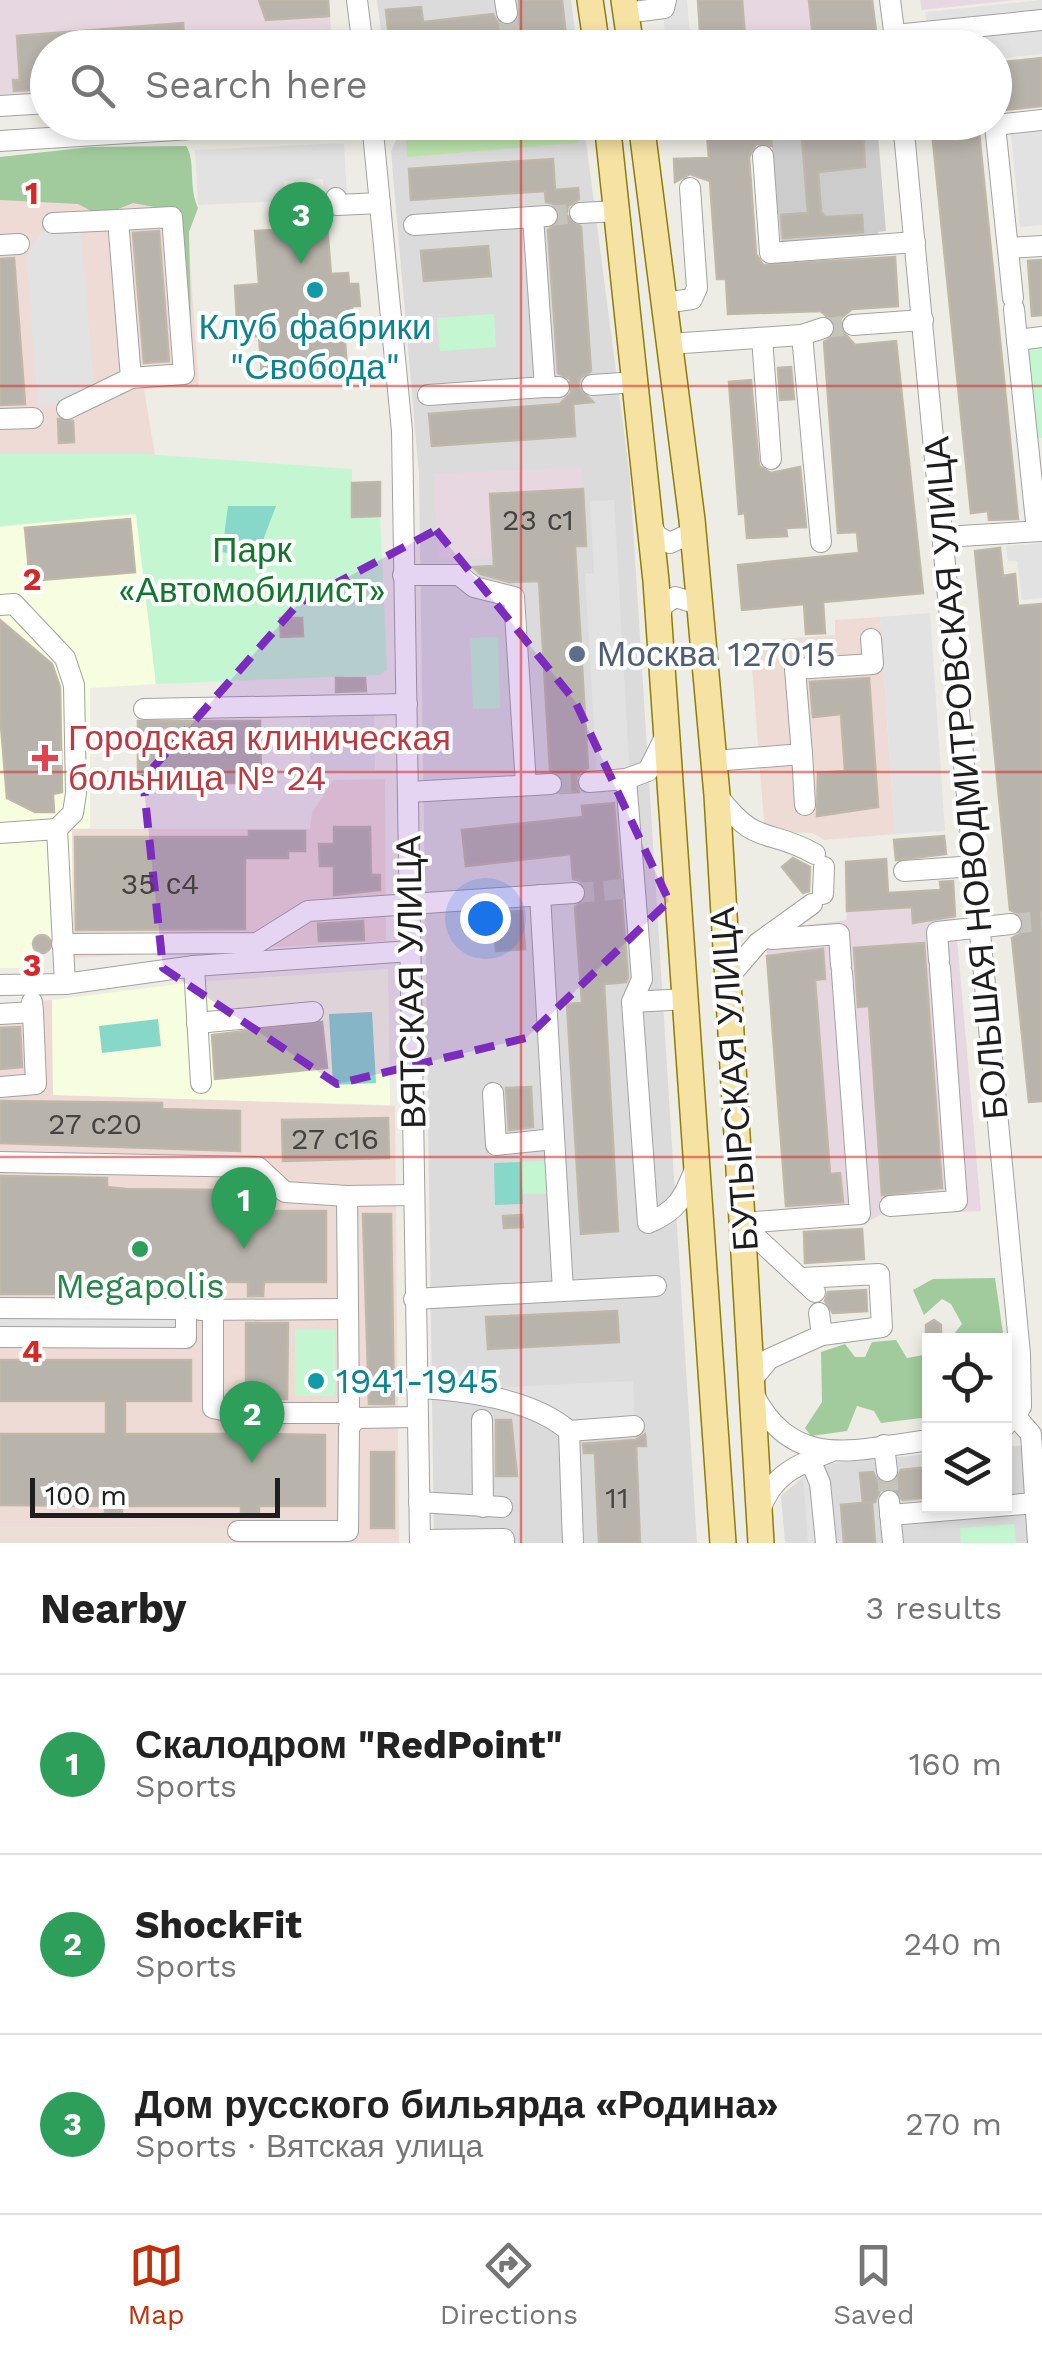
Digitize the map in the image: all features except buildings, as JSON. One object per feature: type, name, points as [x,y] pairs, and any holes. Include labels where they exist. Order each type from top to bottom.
[{"type":"main road","points":[[590,0],[594,30]]},
{"type":"main road","name":"БУТЫРСКАЯ УЛИЦА","points":[[608,140],[637,382],[659,619],[723,1543]]},
{"type":"main road","name":"БУТЫРСКАЯ УЛИЦА","points":[[643,140],[692,520],[717,795],[761,1543]]},
{"type":"street","points":[[357,0],[361,30]]},
{"type":"street","points":[[625,6],[664,8],[666,0]]},
{"type":"street","points":[[890,0],[894,30]]},
{"type":"street","points":[[972,30],[1042,20]]},
{"type":"street","points":[[30,104],[1,106],[2,141],[30,139]]},
{"type":"street","points":[[1012,123],[1042,120]]},
{"type":"street","name":"ВЯТСКАЯ УЛИЦА","points":[[374,140],[402,430],[420,1541]]},
{"type":"street","name":"БОЛЬШАЯ НОВОДМИТРОВСКАЯ УЛИЦА","points":[[906,140],[1023,1394],[1012,1418]]},
{"type":"street","points":[[944,537],[1040,531],[997,140]]},
{"type":"street","points":[[763,156],[770,252],[915,242]]},
{"type":"street","points":[[664,303],[692,299],[697,288],[690,188]]},
{"type":"street","points":[[336,198],[336,205],[380,203]]},
{"type":"street","points":[[580,214],[618,211]]},
{"type":"street","points":[[414,224],[540,216],[552,387],[428,394]]},
{"type":"street","points":[[53,224],[172,217],[184,374],[131,378],[67,409]]},
{"type":"street","points":[[118,220],[131,378]]},
{"type":"street","points":[[1008,248],[1042,246]]},
{"type":"street","points":[[853,325],[923,320]]},
{"type":"street","points":[[669,344],[812,331],[822,542]]},
{"type":"street","points":[[1017,340],[1042,337]]},
{"type":"street","points":[[762,338],[771,459]]},
{"type":"street","points":[[592,385],[637,382]]},
{"type":"street","points":[[0,420],[32,418]]},
{"type":"street","points":[[650,524],[657,536],[677,542],[689,534],[692,520]]},
{"type":"street","points":[[403,575],[459,575],[474,587],[514,597],[526,785]]},
{"type":"street","points":[[659,619],[663,605],[675,597],[695,602],[701,616]]},
{"type":"street","points":[[0,605],[14,604],[66,658],[74,685],[76,793],[73,813],[57,830],[0,833]]},
{"type":"street","points":[[805,805],[796,669],[872,664],[871,640]]},
{"type":"street","points":[[144,709],[407,704]]},
{"type":"street","points":[[588,782],[626,780],[648,771],[668,730]]},
{"type":"street","points":[[714,761],[802,754]]},
{"type":"street","points":[[626,780],[630,889],[642,979],[632,1002],[648,1223],[672,1213],[684,1200],[698,1163]]},
{"type":"street","points":[[409,792],[551,784]]},
{"type":"street","points":[[717,795],[735,820],[755,834],[819,861],[817,899],[768,935],[727,980]]},
{"type":"street","points":[[57,830],[64,984]]},
{"type":"street","points":[[904,871],[974,866]]},
{"type":"street","points":[[62,944],[257,943],[308,910],[574,893]]},
{"type":"street","points":[[540,895],[563,1291]]},
{"type":"street","points":[[890,1206],[957,1201],[937,932],[1011,924]]},
{"type":"street","points":[[743,1224],[860,1214],[839,934],[772,940],[768,935]]},
{"type":"street","points":[[0,986],[64,984],[194,966],[411,951]]},
{"type":"street","points":[[194,966],[201,1083]]},
{"type":"street","points":[[0,1087],[36,1084],[30,985]]},
{"type":"street","points":[[632,1002],[687,1000]]},
{"type":"street","points":[[0,1014],[32,1012]]},
{"type":"street","points":[[197,1023],[313,1012]]},
{"type":"street","points":[[493,1093],[496,1145],[554,1140]]},
{"type":"street","points":[[0,1162],[258,1167],[284,1192],[413,1195]]},
{"type":"street","points":[[238,1530],[348,1531],[348,1426],[353,1416],[347,1196]]},
{"type":"street","points":[[743,1224],[812,1294],[822,1335]]},
{"type":"street","points":[[812,1294],[880,1274],[882,1327],[822,1335],[769,1358],[751,1386],[764,1414],[780,1431],[810,1449],[832,1452]]},
{"type":"street","points":[[414,1299],[656,1286]]},
{"type":"street","points":[[0,1308],[348,1310]]},
{"type":"street","points":[[186,1310],[186,1338]]},
{"type":"street","points":[[213,1310],[213,1408],[236,1413],[418,1417]]},
{"type":"street","points":[[0,1336],[212,1338]]},
{"type":"street","points":[[417,1388],[532,1408],[569,1430],[634,1426]]},
{"type":"street","points":[[419,1502],[492,1507],[482,1420]]},
{"type":"street","points":[[1012,1423],[1031,1434],[1037,1452],[1038,1543]]},
{"type":"street","points":[[569,1430],[573,1543]]},
{"type":"street","points":[[759,1512],[778,1479],[810,1460],[832,1452],[922,1441]]},
{"type":"street","points":[[884,1445],[887,1471]]},
{"type":"street","points":[[810,1460],[820,1483],[826,1543]]},
{"type":"street","points":[[893,1543],[890,1508],[1036,1503]]},
{"type":"street","points":[[420,1541],[504,1543]]},
{"type":"highlighted area","points":[[436,530],[575,701],[669,901],[526,1038],[337,1084],[163,968],[143,779],[299,603]]},
{"type":"shaded area","points":[[0,0],[328,0],[331,30],[30,30],[30,114],[0,115]]},
{"type":"shaded area","points":[[377,0],[571,0],[575,30],[381,30]]},
{"type":"shaded area","points":[[662,0],[687,0],[690,30],[664,30]]},
{"type":"shaded area","points":[[742,0],[872,0],[876,30],[745,30]]},
{"type":"shaded area","points":[[920,0],[1015,0],[922,10]]},
{"type":"shaded area","points":[[1042,0],[1042,54],[1012,57],[1012,30],[927,28],[925,12]]},
{"type":"shaded area","points":[[1042,131],[1042,225],[1020,227],[1012,134]]},
{"type":"shaded area","points":[[396,140],[586,140],[630,478],[697,1543],[434,1543],[419,475],[391,152]]},
{"type":"shaded area","points":[[772,140],[878,140],[886,231],[878,232],[878,237],[781,244]]},
{"type":"shaded area","points":[[344,143],[347,197],[325,198],[323,179],[284,181],[285,201],[198,205],[195,150]]},
{"type":"shaded area","points":[[182,151],[199,386],[144,389],[155,455],[0,454],[0,162]]},
{"type":"shaded area","points":[[81,229],[94,389],[66,404],[38,406],[26,255],[43,231]]},
{"type":"shaded area","points":[[582,467],[586,546],[575,546],[575,553],[438,560],[434,474]]},
{"type":"shaded area","points":[[614,500],[630,778],[597,779],[585,574],[594,573],[590,501]]},
{"type":"shaded area","points":[[228,506],[276,506],[256,559],[222,552]]},
{"type":"shaded area","name":"Городская клиническая больница № 24","points":[[136,513],[156,684],[90,688],[90,828],[72,829],[73,951],[35,952],[29,968],[0,968],[0,527]]},
{"type":"shaded area","points":[[1042,543],[1042,598],[1022,600],[1017,561],[1008,561],[1006,546]]},
{"type":"shaded area","points":[[930,613],[945,831],[895,834],[880,617]]},
{"type":"shaded area","points":[[880,617],[895,834],[824,840],[813,833],[782,832],[764,822],[750,641],[835,635],[835,620]]},
{"type":"shaded area","points":[[374,716],[375,770],[310,771],[310,717]]},
{"type":"shaded area","points":[[385,779],[386,941],[73,958],[72,829],[310,829],[312,813],[333,780]]},
{"type":"shaded area","points":[[954,904],[981,1211],[880,1215],[867,1222],[788,1228],[766,944],[784,928],[846,920],[847,911]]},
{"type":"shaded area","points":[[388,969],[390,1105],[53,1095],[52,1000],[195,982]]},
{"type":"shaded area","points":[[52,1000],[53,1095],[395,1106],[399,1543],[227,1543],[227,1528],[0,1527],[0,1003]]},
{"type":"shaded area","points":[[372,1012],[376,1083],[333,1085],[329,1014]]},
{"type":"shaded area","points":[[158,1019],[161,1046],[102,1053],[99,1026]]},
{"type":"shaded area","points":[[521,1162],[523,1204],[495,1205],[494,1163]]},
{"type":"shaded area","points":[[0,1312],[176,1313],[176,1334],[0,1333]]},
{"type":"shaded area","points":[[633,1381],[635,1421],[563,1424],[554,1409],[503,1397],[503,1387]]},
{"type":"shaded area","points":[[1036,1444],[1042,1543],[785,1543],[781,1496],[808,1473],[834,1463],[922,1455],[922,1513],[1012,1513],[1012,1446]]},
{"type":"shaded area","points":[[814,1476],[819,1543],[808,1543],[803,1477]]},
{"type":"shaded area","points":[[0,1527],[227,1528],[227,1543],[0,1543]]},
{"type":"green space","points":[[406,140],[577,140],[577,143],[407,157]]},
{"type":"green space","points":[[186,146],[198,208],[189,232],[191,323],[176,211],[133,203],[101,216],[78,204],[0,200],[0,157],[90,147]]},
{"type":"green space","points":[[494,314],[496,347],[440,351],[437,318]]},
{"type":"green space","points":[[1042,346],[1042,438],[1036,438],[1027,348]]},
{"type":"green space","name":"Парк «Автомобилист»","points":[[0,454],[143,454],[352,469],[352,516],[380,516],[387,670],[380,675],[156,684],[136,514],[0,526]]},
{"type":"green space","points":[[498,637],[500,708],[473,709],[470,638]]},
{"type":"green space","points":[[548,1161],[549,1193],[522,1194],[521,1162]]},
{"type":"green space","points":[[995,1278],[1003,1333],[955,1333],[962,1324],[951,1304],[942,1299],[924,1315],[913,1290],[933,1279]]},
{"type":"green space","points":[[295,1330],[335,1330],[335,1396],[295,1396]]},
{"type":"green space","points":[[896,1340],[907,1358],[922,1355],[922,1418],[881,1423],[874,1411],[857,1406],[847,1431],[811,1436],[805,1428],[822,1402],[821,1352],[845,1344],[855,1357],[865,1357],[872,1342]]},
{"type":"green space","points":[[1014,1524],[1016,1543],[961,1543],[960,1528]]},
{"type":"tunnel","points":[[507,13],[509,30]]},
{"type":"tunnel","points":[[547,216],[580,213]]},
{"type":"tunnel","points":[[823,328],[853,325]]},
{"type":"tunnel","points":[[551,784],[589,782]]},
{"type":"tunnel","points":[[574,893],[625,889]]},
{"type":"tunnel","points":[[1011,924],[1042,921]]},
{"type":"tunnel","points":[[887,1471],[889,1501]]},
{"type":"place","name":"Дом русского бильярда «Родина»","points":[[301,264]]},
{"type":"place","name":"Клуб фабрики \"Свобода\"","points":[[315,290]]},
{"type":"place","name":"Москва 127015","points":[[577,654]]},
{"type":"place","name":"Городская клиническая больница № 24","points":[[45,758]]},
{"type":"place","name":"Megapolis","points":[[140,1249]]},
{"type":"place","name":"Скалодром \"RedPoint\"","points":[[244,1249]]},
{"type":"place","name":"1941-1945","points":[[316,1381]]},
{"type":"place","name":"ShockFit","points":[[252,1463]]}]
